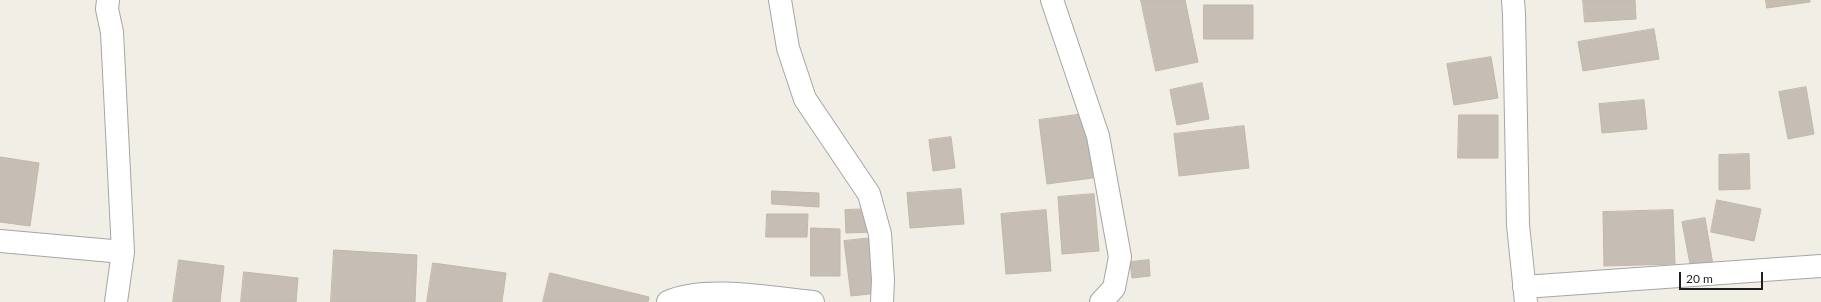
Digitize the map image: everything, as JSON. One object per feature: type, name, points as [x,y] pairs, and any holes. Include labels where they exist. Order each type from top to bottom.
[{"type":"street","points":[[108,0],[107,9],[112,32],[123,252],[116,302]]},
{"type":"street","points":[[780,0],[788,48],[805,99],[869,194],[880,234],[883,280],[882,302]]},
{"type":"street","points":[[1052,0],[1098,136],[1120,257],[1114,288],[1101,302]]},
{"type":"street","points":[[1513,0],[1518,225],[1525,295],[1821,266]]},
{"type":"street","points":[[0,241],[123,252]]},
{"type":"street","points":[[668,302],[690,294],[724,294],[813,302]]},
{"type":"building","points":[[1141,0],[1185,0],[1198,62],[1156,71]]},
{"type":"building","points":[[1583,0],[1635,0],[1636,19],[1585,22]]},
{"type":"building","points":[[1766,0],[1810,0],[1810,2],[1767,8]]},
{"type":"building","points":[[1204,5],[1253,5],[1253,39],[1204,39]]},
{"type":"building","points":[[1654,29],[1659,59],[1583,71],[1578,42]]},
{"type":"building","points":[[1491,57],[1498,98],[1454,105],[1447,64]]},
{"type":"building","points":[[1202,83],[1209,119],[1177,125],[1170,90]]},
{"type":"building","points":[[1806,87],[1814,134],[1788,139],[1779,92]]},
{"type":"building","points":[[1644,100],[1647,129],[1602,133],[1599,104]]},
{"type":"building","points":[[1084,114],[1093,178],[1047,184],[1039,120]]},
{"type":"building","points":[[1459,115],[1498,115],[1498,158],[1458,158]]},
{"type":"building","points":[[1244,126],[1249,168],[1179,176],[1174,134]]},
{"type":"building","points":[[951,137],[955,168],[933,171],[929,140]]},
{"type":"building","points":[[1749,154],[1750,189],[1719,190],[1719,155]]},
{"type":"building","points":[[0,157],[39,163],[30,226],[0,222]]},
{"type":"building","points":[[961,189],[964,224],[910,228],[907,193]]},
{"type":"building","points":[[772,191],[819,193],[819,207],[772,204]]},
{"type":"building","points":[[1094,194],[1099,251],[1062,254],[1058,197]]},
{"type":"building","points":[[1717,200],[1761,209],[1754,241],[1711,232]]},
{"type":"building","points":[[871,209],[873,232],[846,233],[845,210]]},
{"type":"building","points":[[1046,210],[1051,271],[1006,274],[1001,214]]},
{"type":"building","points":[[1673,210],[1675,264],[1604,266],[1603,212]]},
{"type":"building","points":[[767,214],[808,214],[807,237],[766,237]]},
{"type":"building","points":[[1705,218],[1713,265],[1691,269],[1682,222]]},
{"type":"building","points":[[811,228],[840,229],[840,276],[811,276]]},
{"type":"building","points":[[872,238],[879,293],[851,296],[844,241]]},
{"type":"building","points":[[334,250],[417,255],[415,302],[331,302]]},
{"type":"building","points":[[179,260],[224,266],[220,302],[173,302]]},
{"type":"building","points":[[1149,260],[1150,276],[1132,278],[1130,262]]},
{"type":"building","points":[[433,263],[506,273],[502,302],[427,302]]},
{"type":"building","points":[[244,272],[298,278],[296,302],[241,302]]},
{"type":"building","points":[[550,273],[649,297],[648,302],[543,302]]}]
